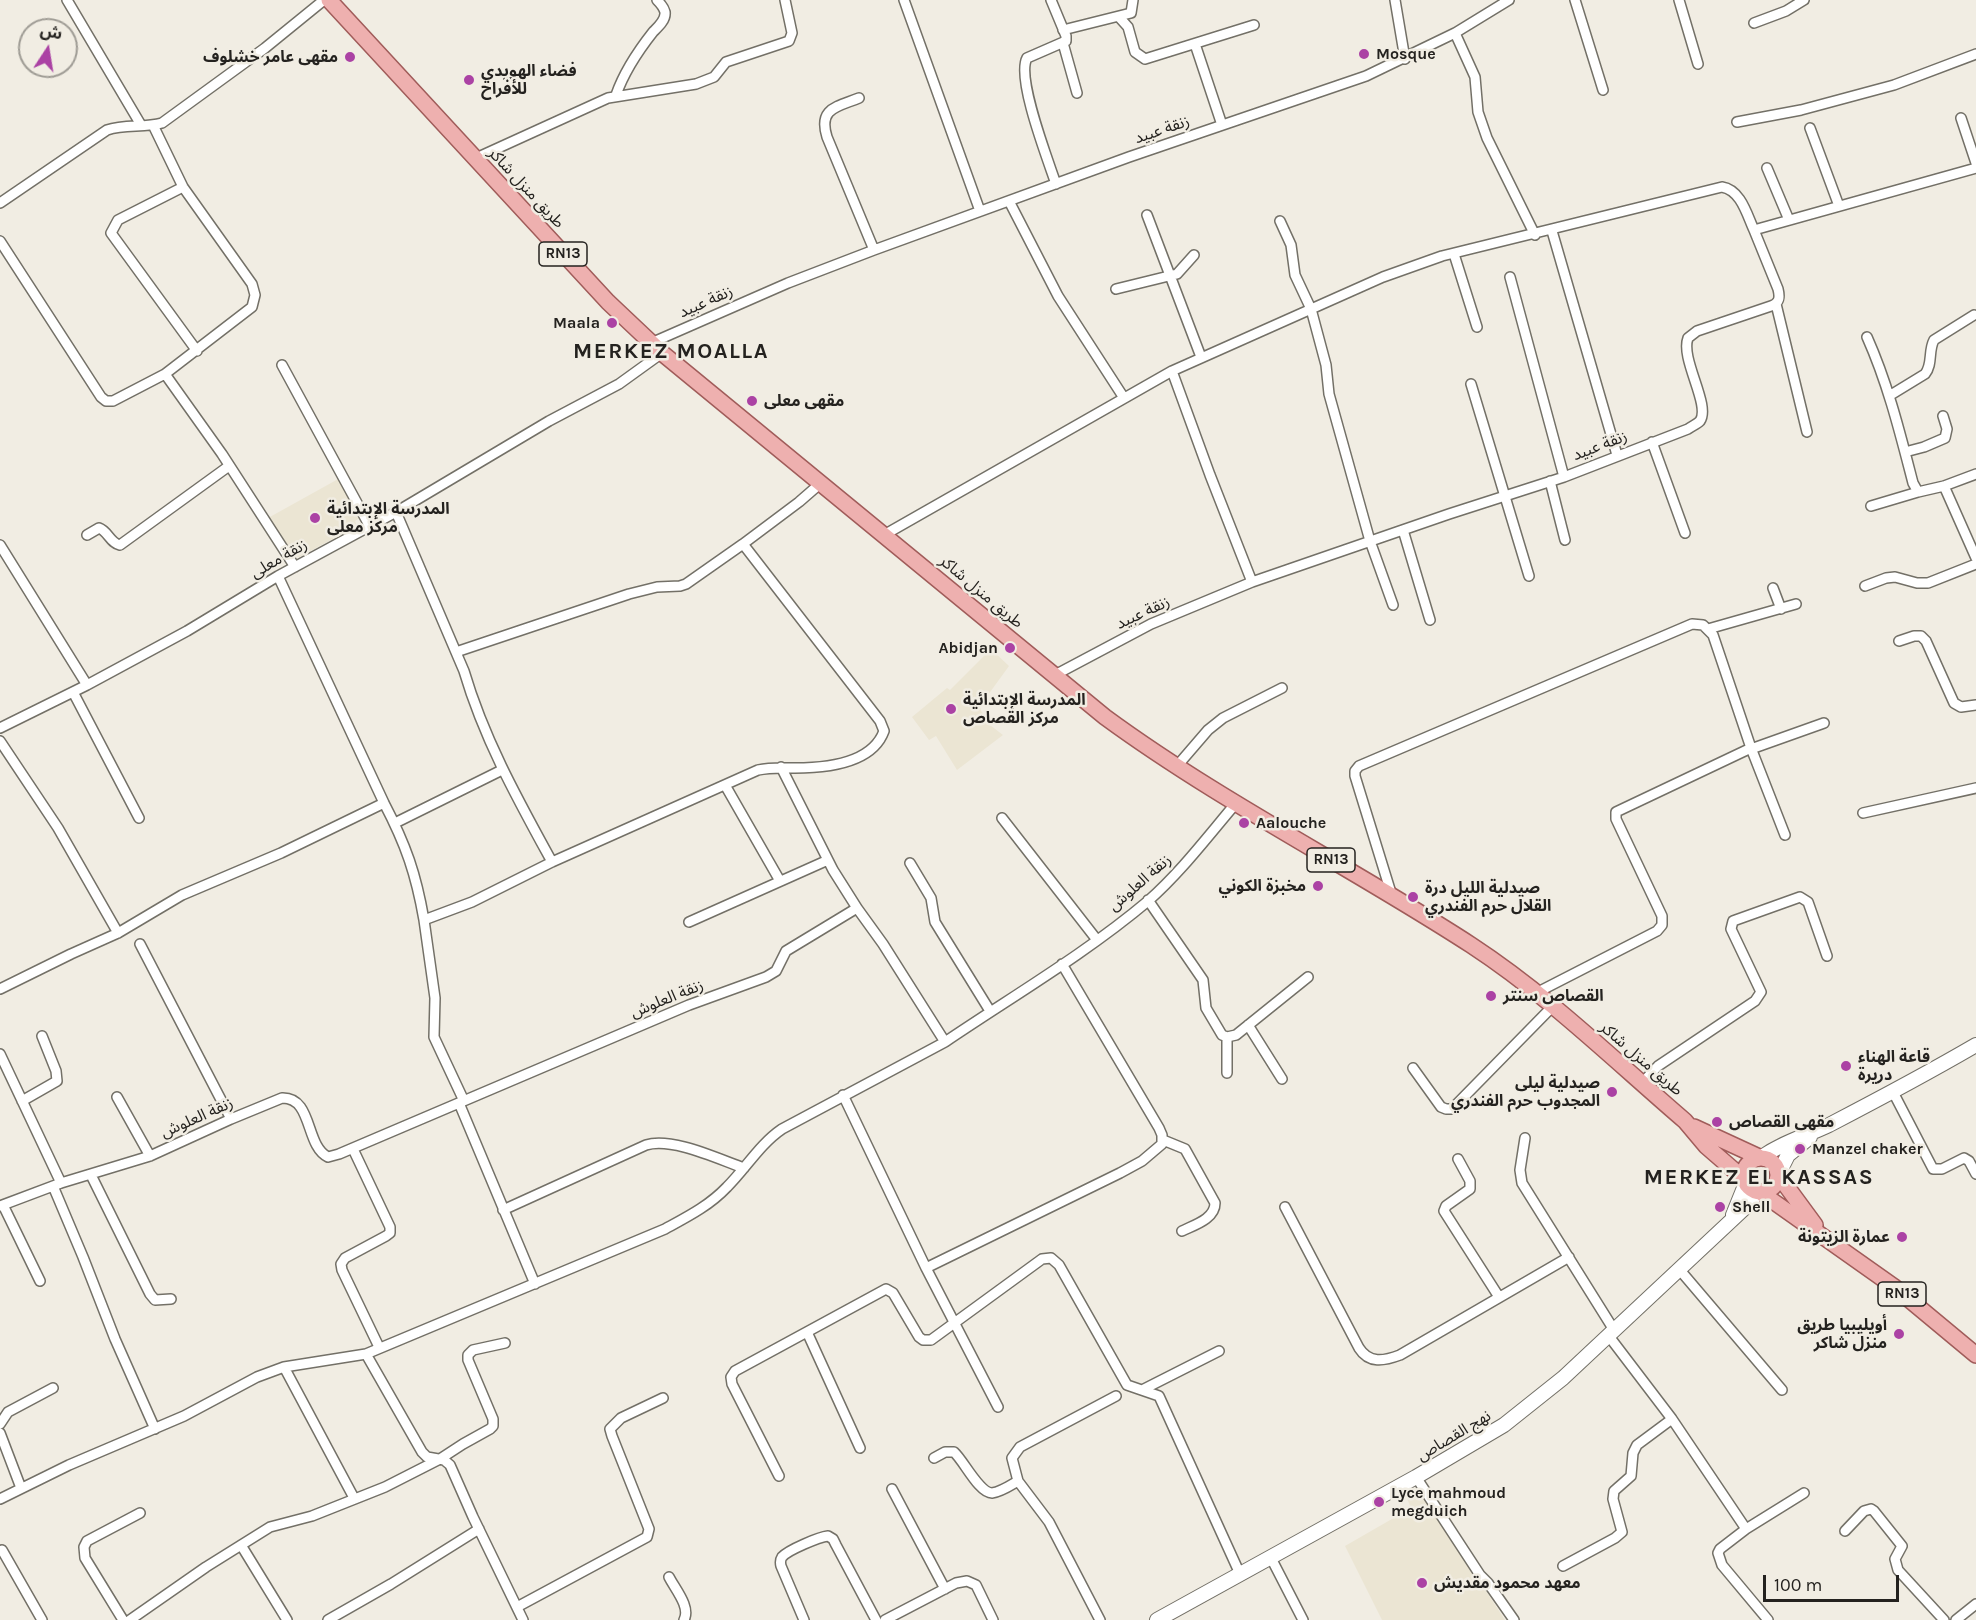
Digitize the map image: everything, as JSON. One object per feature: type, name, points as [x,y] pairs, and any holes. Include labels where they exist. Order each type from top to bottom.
[{"type":"main road","name":"طريق منزل شاكر","points":[[329,0],[474,159],[601,294],[656,348],[822,482],[1053,676],[1105,717],[1177,766],[1473,946],[1538,992],[1685,1121],[1707,1134],[1761,1157]]},
{"type":"main road","name":"طريق منزل شاكر","points":[[1685,1121],[1706,1146],[1752,1186],[1893,1286],[1976,1355]]},
{"type":"main road","name":"RN13","points":[[1761,1157],[1775,1164],[1779,1175]]},
{"type":"main road","points":[[1761,1157],[1754,1159],[1746,1166],[1752,1186],[1766,1191],[1774,1186],[1779,1175]]},
{"type":"main road","name":"طريق منزل شاكر","points":[[1779,1175],[1807,1216],[1825,1236]]},
{"type":"street","points":[[67,0],[141,125]]},
{"type":"street","points":[[0,203],[107,130],[117,126],[162,123],[266,48],[324,0]]},
{"type":"street","points":[[616,95],[640,48],[663,21],[664,9],[657,0]]},
{"type":"street","points":[[474,159],[616,95],[696,84],[714,78],[726,62],[789,40],[792,33],[785,0]]},
{"type":"street","points":[[904,0],[980,211]]},
{"type":"street","points":[[1051,0],[1066,39],[1063,43],[1032,55],[1025,62],[1033,116],[1056,183]]},
{"type":"street","points":[[1063,30],[1133,12],[1133,0]]},
{"type":"street","points":[[1395,0],[1405,58]]},
{"type":"street","name":"زنقة عبيد","points":[[656,348],[788,283],[874,250],[1056,183],[1366,76],[1455,33],[1509,0]]},
{"type":"street","points":[[1575,0],[1603,90]]},
{"type":"street","points":[[1679,0],[1698,64]]},
{"type":"street","points":[[1754,23],[1786,11],[1804,0]]},
{"type":"street","points":[[1119,17],[1128,27],[1135,52],[1145,58],[1254,25]]},
{"type":"street","points":[[1455,33],[1476,76],[1478,112],[1487,138],[1534,235]]},
{"type":"street","points":[[1063,43],[1077,93]]},
{"type":"street","points":[[1195,44],[1222,125]]},
{"type":"street","points":[[1737,122],[1801,110],[1894,85],[1976,54]]},
{"type":"street","points":[[859,98],[830,110],[824,118],[824,123],[827,136],[874,250]]},
{"type":"street","points":[[1960,118],[1976,163]]},
{"type":"street","points":[[0,241],[101,397],[106,401],[113,401],[165,374],[196,351],[252,307],[255,295],[252,285],[183,187],[153,125]]},
{"type":"street","points":[[1810,128],[1839,206]]},
{"type":"street","points":[[1767,168],[1789,220]]},
{"type":"street","points":[[1754,230],[1976,168]]},
{"type":"street","points":[[183,187],[118,220],[111,233],[196,351]]},
{"type":"street","points":[[884,535],[1172,371],[1398,271],[1454,254],[1722,187],[1729,188],[1736,194],[1779,289],[1776,304],[1807,432]]},
{"type":"street","points":[[1009,201],[1058,296],[1124,398]]},
{"type":"street","points":[[1147,215],[1201,357]]},
{"type":"street","points":[[1280,221],[1291,245],[1294,272],[1311,309],[1326,365],[1329,394],[1370,542],[1393,605]]},
{"type":"street","points":[[1552,231],[1617,455]]},
{"type":"street","points":[[1454,254],[1477,327]]},
{"type":"street","points":[[1116,289],[1170,277],[1178,273],[1194,255]]},
{"type":"street","points":[[1510,277],[1564,477]]},
{"type":"street","name":"زنقة عبيد","points":[[1053,676],[1152,624],[1252,582],[1564,477],[1688,429],[1701,419],[1701,406],[1686,350],[1686,342],[1691,335],[1776,304]]},
{"type":"street","points":[[1889,396],[1929,370],[1931,345],[1934,340],[1974,315]]},
{"type":"street","points":[[1867,337],[1881,369],[1913,483],[1918,492]]},
{"type":"street","name":"زنقة معلى","points":[[0,728],[87,685],[187,631],[278,576],[396,512],[549,421],[619,384],[656,348]]},
{"type":"street","points":[[282,365],[369,525]]},
{"type":"street","points":[[1172,371],[1252,582]]},
{"type":"street","points":[[165,374],[295,567]]},
{"type":"street","points":[[1471,384],[1503,497],[1529,576]]},
{"type":"street","points":[[1905,452],[1945,438],[1947,429],[1943,416]]},
{"type":"street","points":[[1653,442],[1685,533]]},
{"type":"street","points":[[87,535],[99,528],[103,529],[114,544],[120,545],[229,466]]},
{"type":"street","points":[[1871,506],[1944,486],[1976,474]]},
{"type":"street","points":[[1550,481],[1565,540]]},
{"type":"street","points":[[456,652],[629,594],[657,587],[683,586],[743,544],[822,482]]},
{"type":"street","points":[[1944,486],[1975,552]]},
{"type":"street","points":[[396,512],[456,652],[502,770],[552,862]]},
{"type":"street","points":[[1403,530],[1430,620]]},
{"type":"street","points":[[424,920],[472,903],[552,862],[758,770],[771,767],[815,767],[854,759],[873,749],[881,740],[884,731],[880,721],[743,544]]},
{"type":"street","points":[[0,545],[87,685]]},
{"type":"street","points":[[1865,586],[1895,577],[1917,583],[1928,583],[1976,564]]},
{"type":"street","points":[[278,576],[395,824],[412,865],[424,920],[435,998],[434,1037],[535,1284]]},
{"type":"street","points":[[1773,588],[1781,609]]},
{"type":"street","points":[[1708,629],[1796,604]]},
{"type":"street","points":[[1392,896],[1355,776],[1355,771],[1359,766],[1688,625],[1699,624],[1708,629],[1716,642],[1751,748],[1785,835]]},
{"type":"street","points":[[1899,641],[1921,636],[1926,641],[1954,703],[1961,707],[1976,705]]},
{"type":"street","points":[[1177,766],[1208,730],[1223,718],[1282,688]]},
{"type":"street","points":[[73,692],[139,818]]},
{"type":"street","points":[[1538,992],[1657,932],[1662,925],[1662,916],[1616,819],[1616,812],[1751,748],[1824,723]]},
{"type":"street","points":[[0,741],[57,828],[118,933]]},
{"type":"street","points":[[781,767],[828,860],[945,1042]]},
{"type":"street","points":[[395,824],[502,770]]},
{"type":"street","points":[[725,785],[780,882]]},
{"type":"street","points":[[1863,813],[1976,788]]},
{"type":"street","name":"زنقة العلوش","points":[[0,1499],[69,1465],[184,1416],[257,1377],[284,1367],[366,1354],[664,1229],[698,1212],[727,1188],[776,1134],[843,1095],[945,1042],[1097,940],[1148,900],[1183,866],[1237,802]]},
{"type":"street","points":[[0,989],[118,933],[182,895],[280,853],[384,803]]},
{"type":"street","points":[[1002,818],[1097,940]]},
{"type":"street","points":[[690,922],[828,860]]},
{"type":"street","points":[[910,863],[931,898],[935,922],[990,1011]]},
{"type":"street","points":[[1641,1084],[1658,1066],[1755,1001],[1761,992],[1731,929],[1733,921],[1800,897],[1808,902],[1827,956]]},
{"type":"street","points":[[1148,900],[1203,980],[1206,1008],[1222,1035],[1227,1037],[1236,1035],[1308,977]]},
{"type":"street","name":"زنقة العلوش","points":[[1,1206],[57,1185],[150,1156],[282,1098],[290,1098],[300,1106],[320,1152],[332,1156],[353,1149],[689,1005],[766,978],[776,970],[786,951],[857,908]]},
{"type":"street","points":[[140,944],[231,1119]]},
{"type":"street","points":[[926,1268],[1142,1161],[1159,1148],[1163,1140],[1159,1128],[1062,964]]},
{"type":"street","points":[[1413,1068],[1441,1107],[1452,1109],[1553,1006]]},
{"type":"street","points":[[1248,1025],[1282,1079]]},
{"type":"street","points":[[22,1101],[57,1081],[56,1071],[42,1036]]},
{"type":"street","points":[[1227,1037],[1227,1073]]},
{"type":"street","points":[[1761,1157],[1788,1141],[1821,1129],[1893,1092],[1976,1045]]},
{"type":"street","points":[[0,1054],[57,1185],[115,1339],[155,1429]]},
{"type":"street","points":[[1893,1092],[1932,1169],[1942,1169],[1965,1158],[1976,1174]]},
{"type":"street","points":[[843,1095],[926,1268],[998,1407]]},
{"type":"street","points":[[117,1097],[150,1156]]},
{"type":"street","points":[[1779,1175],[1788,1155],[1821,1129]]},
{"type":"street","points":[[1525,1138],[1520,1170],[1522,1183],[1569,1257],[1611,1332],[1746,1528]]},
{"type":"street","points":[[1163,1140],[1185,1149],[1215,1203],[1215,1208],[1209,1217],[1182,1231]]},
{"type":"street","points":[[503,1210],[656,1142],[671,1144],[744,1168]]},
{"type":"street","points":[[353,1149],[390,1227],[390,1233],[345,1258],[341,1264],[379,1347]]},
{"type":"street","points":[[1458,1159],[1471,1186],[1468,1192],[1446,1206],[1444,1211],[1499,1297]]},
{"type":"street","points":[[91,1175],[150,1294],[155,1300],[171,1299]]},
{"type":"street","name":"نهج القصاص","points":[[1157,1620],[1416,1477],[1504,1425],[1563,1378],[1727,1224],[1740,1200],[1752,1186]]},
{"type":"street","points":[[1,1206],[40,1281]]},
{"type":"street","points":[[1285,1207],[1359,1348],[1363,1355],[1371,1359],[1388,1360],[1400,1355],[1569,1257]]},
{"type":"street","points":[[779,1476],[732,1384],[731,1377],[735,1371],[886,1289],[893,1293],[919,1337],[923,1340],[931,1340],[1042,1259],[1051,1258],[1059,1265],[1124,1380],[1131,1387],[1157,1394],[1161,1399],[1240,1574]]},
{"type":"street","points":[[1680,1269],[1782,1390]]},
{"type":"street","points":[[807,1332],[860,1448]]},
{"type":"street","points":[[130,1620],[270,1527],[304,1519],[385,1487],[440,1459],[493,1426],[493,1419],[468,1360],[468,1355],[473,1350],[505,1343]]},
{"type":"street","points":[[1142,1390],[1220,1351]]},
{"type":"street","points":[[366,1354],[422,1452],[430,1459],[447,1461],[452,1469],[478,1529],[524,1620]]},
{"type":"street","points":[[284,1367],[354,1498]]},
{"type":"street","points":[[0,1424],[8,1412],[53,1388]]},
{"type":"street","points":[[1100,1620],[1049,1522],[1018,1481],[1012,1464],[1015,1452],[1020,1447],[1116,1395]]},
{"type":"street","points":[[517,1607],[647,1537],[649,1529],[610,1429],[621,1418],[663,1398]]},
{"type":"street","points":[[1563,1566],[1620,1534],[1622,1528],[1613,1499],[1614,1491],[1631,1476],[1633,1453],[1637,1445],[1672,1419]]},
{"type":"street","points":[[0,1433],[21,1488]]},
{"type":"street","points":[[934,1458],[945,1452],[954,1452],[987,1492],[996,1492],[1018,1481]]},
{"type":"street","points":[[1416,1477],[1480,1575],[1488,1582],[1514,1620]]},
{"type":"street","points":[[892,1489],[945,1589]]},
{"type":"street","points":[[1768,1620],[1725,1569],[1719,1557],[1720,1549],[1746,1528],[1803,1493]]},
{"type":"street","points":[[1845,1531],[1864,1511],[1871,1509],[1875,1511],[1902,1546],[1895,1559],[1898,1570],[1944,1620]]},
{"type":"street","points":[[123,1620],[85,1558],[84,1547],[87,1540],[140,1513]]},
{"type":"street","points":[[328,1620],[400,1579],[478,1529]]},
{"type":"street","points":[[804,1620],[780,1561],[788,1553],[828,1536],[833,1539],[876,1620]]},
{"type":"street","points":[[241,1545],[286,1620]]},
{"type":"street","points":[[2,1550],[42,1620]]},
{"type":"street","points":[[1270,1556],[1303,1620]]},
{"type":"street","points":[[669,1577],[687,1612],[684,1620]]},
{"type":"street","points":[[885,1620],[963,1581],[974,1582],[993,1620]]},
{"type":"street","points":[[1956,1620],[1976,1604]]},
{"type":"shaded area","name":"المدرسة الإبتدائية مركز معلى","points":[[340,478],[361,517],[355,521],[357,526],[299,557],[293,556],[268,518]]},
{"type":"shaded area","name":"المدرسة الإبتدائية مركز القصاص","points":[[991,649],[1009,666],[980,706],[987,719],[986,722],[1003,735],[957,770],[936,736],[929,740],[912,717],[947,688],[950,690]]},
{"type":"shaded area","name":"معهد محمود مقديش","points":[[1412,1493],[1424,1497],[1505,1620],[1382,1620],[1345,1546],[1411,1508],[1406,1496]]},
{"type":"place","name":"Mosque","points":[[1364,54]]},
{"type":"place","name":"مقهى عامر خشلوف","points":[[350,57]]},
{"type":"place","name":"فضاء الهويدي للأفراح","points":[[469,80]]},
{"type":"place","name":"Maala","points":[[612,323]]},
{"type":"place","name":"مقهى معلى","points":[[752,401]]},
{"type":"place","name":"المدرسة الإبتدائية مركز معلى","points":[[315,518]]},
{"type":"place","name":"Abidjan","points":[[1010,648]]},
{"type":"place","name":"المدرسة الإبتدائية مركز القصاص","points":[[951,709]]},
{"type":"place","name":"Aalouche","points":[[1244,823]]},
{"type":"place","name":"مخبزة الكوني","points":[[1318,886]]},
{"type":"place","name":"صيدلية الليل درة القلال حرم الفندري","points":[[1413,897]]},
{"type":"place","name":"القصاص سنتر","points":[[1491,996]]},
{"type":"place","name":"قاعة الهناء دريرة","points":[[1846,1066]]},
{"type":"place","name":"صيدلية ليلى المجدوب حرم الفندري","points":[[1612,1092]]},
{"type":"place","name":"مقهى القصاص","points":[[1717,1122]]},
{"type":"place","name":"Manzel chaker","points":[[1800,1149]]},
{"type":"place","name":"Shell","points":[[1720,1207]]},
{"type":"place","name":"عمارة الزيتونة","points":[[1902,1237]]},
{"type":"place","name":"أويليبيا طريق منزل شاكر","points":[[1899,1334]]},
{"type":"place","name":"Lyce mahmoud megduich","points":[[1379,1502]]},
{"type":"place","name":"معهد محمود مقديش","points":[[1422,1583]]},
{"type":"district","name":"MERKEZ MOALLA","points":[[671,352]]},
{"type":"district","name":"MERKEZ EL KASSAS","points":[[1759,1178]]}]
